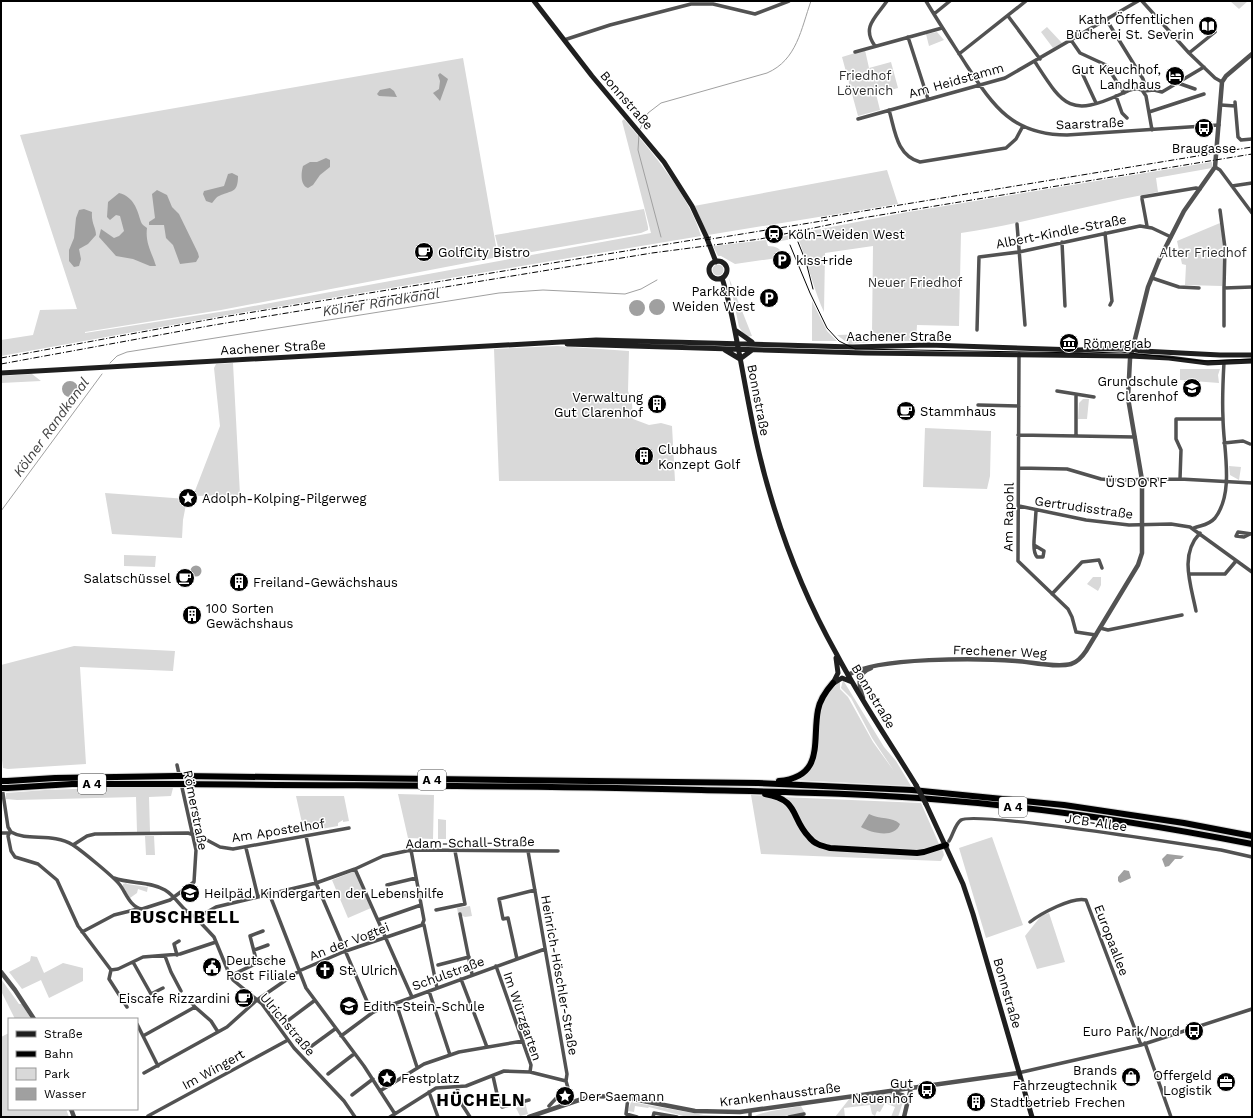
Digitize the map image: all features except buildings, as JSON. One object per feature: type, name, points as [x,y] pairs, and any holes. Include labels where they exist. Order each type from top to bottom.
[{"type":"highway","points":[[758,783],[791,779],[803,773],[810,765],[815,751],[819,705],[833,683]]},
{"type":"highway","name":"A 4","points":[[3,783],[55,778],[176,776],[758,783],[912,790],[1004,798],[1124,814],[1252,836]]},
{"type":"highway","name":"A 4","points":[[3,783],[749,791],[858,794],[999,805],[1131,822],[1252,844]]},
{"type":"highway","points":[[749,791],[774,796],[787,802],[794,810],[809,838],[818,845],[830,848],[917,853],[924,852],[947,843]]},
{"type":"main road","name":"Bonnstraße","points":[[534,1],[664,162],[689,200],[706,236],[716,262]]},
{"type":"main road","points":[[716,262],[722,262],[726,266],[726,275],[722,278],[716,278],[710,274],[711,266],[716,262]]},
{"type":"main road","name":"Bonnstraße","points":[[722,278],[735,330],[756,440],[779,524],[815,612],[836,653],[864,702],[916,785],[947,843],[973,914],[1032,1117]]},
{"type":"main road","points":[[735,330],[752,343]]},
{"type":"main road","name":"Aachener Straße","points":[[1,374],[596,340],[752,343],[853,347],[933,345],[1078,350],[1116,348],[1220,355],[1252,355]]},
{"type":"main road","name":"Aachener Straße","points":[[546,343],[724,350],[1130,356],[1169,358],[1208,363],[1252,361]]},
{"type":"main road","points":[[925,353],[923,348],[933,345]]},
{"type":"main road","points":[[1016,348],[1019,354],[1027,348]]},
{"type":"main road","points":[[724,350],[740,359],[752,350]]},
{"type":"main road","points":[[833,683],[838,673],[836,653]]},
{"type":"main road","points":[[833,683],[842,678],[853,683]]},
{"type":"street","points":[[564,40],[610,25],[691,4],[714,4],[755,14],[789,1]]},
{"type":"street","points":[[875,46],[869,36],[869,29],[887,1]]},
{"type":"street","name":"Saarstraße","points":[[926,1],[942,28],[994,105],[1008,117],[1023,126],[1044,134],[1056,135],[1219,126]]},
{"type":"street","points":[[934,14],[950,1]]},
{"type":"street","points":[[959,54],[1026,1]]},
{"type":"street","name":"Am Heidstamm","points":[[858,119],[1005,78],[1138,1]]},
{"type":"street","points":[[1142,1],[1189,53],[1215,78],[1222,82]]},
{"type":"street","points":[[1008,16],[1040,59]]},
{"type":"street","points":[[1106,19],[1143,79],[1144,82],[1142,90],[1149,112],[1152,130]]},
{"type":"street","points":[[855,52],[942,28]]},
{"type":"street","points":[[1189,53],[1215,32]]},
{"type":"street","points":[[908,37],[928,99]]},
{"type":"street","points":[[1071,40],[1080,53],[1108,67],[1124,93]]},
{"type":"street","points":[[1252,54],[1226,76],[1222,82],[1215,167],[1220,170],[1252,213]]},
{"type":"street","points":[[1035,62],[1053,91],[1062,100],[1078,106],[1096,103],[1133,89],[1154,90],[1161,93],[1204,67]]},
{"type":"street","points":[[1083,75],[1096,103]]},
{"type":"street","points":[[1178,83],[1194,89]]},
{"type":"street","points":[[1149,112],[1204,94]]},
{"type":"street","points":[[1116,96],[1122,113],[1126,118]]},
{"type":"street","points":[[1221,105],[1235,104],[1238,138],[1241,140],[1252,139]]},
{"type":"street","points":[[889,110],[900,148],[909,158],[920,162],[1006,148],[1016,139],[1023,126]]},
{"type":"street","name":"Frechener Weg","points":[[848,675],[864,667],[880,665],[993,659],[1066,665],[1075,663],[1082,656],[1141,558],[1142,480],[1128,393],[1130,356],[1152,278],[1184,211],[1215,167]]},
{"type":"street","points":[[1232,186],[1252,183]]},
{"type":"street","name":"Albert-Kindle-Straße","points":[[977,330],[979,257],[1019,252],[1105,233],[1147,226],[1142,198],[1196,188],[1200,189]]},
{"type":"street","points":[[1220,210],[1226,248],[1224,326]]},
{"type":"street","points":[[1017,224],[1025,325]]},
{"type":"street","points":[[1147,226],[1171,237]]},
{"type":"street","points":[[1105,233],[1112,301],[1110,305]]},
{"type":"street","points":[[1062,242],[1065,306]]},
{"type":"street","points":[[1152,278],[1179,288],[1199,288]]},
{"type":"street","points":[[1224,288],[1252,287]]},
{"type":"street","name":"Am Rapohl","points":[[1019,354],[1018,561],[1071,614],[1076,632],[1096,635]]},
{"type":"street","points":[[1194,528],[1207,524],[1215,518],[1221,507],[1227,482],[1222,419],[1224,362]]},
{"type":"street","points":[[1057,391],[1094,397]]},
{"type":"street","points":[[1076,395],[1076,436]]},
{"type":"street","points":[[978,405],[1019,406]]},
{"type":"street","points":[[1180,479],[1181,450],[1176,439],[1176,419],[1222,419]]},
{"type":"street","points":[[1018,435],[1135,437]]},
{"type":"street","points":[[1224,443],[1243,442],[1250,444]]},
{"type":"street","points":[[1018,468],[1067,469],[1101,479],[1180,479],[1252,484]]},
{"type":"street","name":"Gertrudisstraße","points":[[1019,506],[1036,511],[1086,520],[1129,525],[1171,524],[1194,528]]},
{"type":"street","points":[[1034,545],[1036,511]]},
{"type":"street","points":[[1194,528],[1252,572]]},
{"type":"street","points":[[1196,611],[1188,574],[1189,552],[1193,542],[1200,533]]},
{"type":"street","points":[[1052,594],[1082,562],[1099,560],[1102,568]]},
{"type":"street","points":[[1188,574],[1225,574],[1236,560]]},
{"type":"street","points":[[1100,628],[1108,630],[1182,614]]},
{"type":"street","name":"Frechener Weg","points":[[864,702],[859,683],[861,675],[868,669],[880,665]]},
{"type":"street","name":"Römerstraße","points":[[175,897],[194,882],[196,850],[177,765]]},
{"type":"street","points":[[3,783],[10,833],[8,836],[12,853],[19,859],[38,864],[57,880],[82,932],[111,970],[109,979],[127,1007]]},
{"type":"street","name":"JCB-Allee","points":[[947,843],[956,824],[962,819],[977,818],[1021,822],[1205,847],[1252,857]]},
{"type":"street","name":"Am Apostelhof","points":[[73,845],[87,836],[95,834],[188,833],[226,848],[246,848],[349,828]]},
{"type":"street","points":[[1,833],[10,833],[22,836],[54,837],[73,845],[113,877],[131,903],[139,908]]},
{"type":"street","points":[[306,836],[316,883],[372,1013]]},
{"type":"street","points":[[246,848],[258,897]]},
{"type":"street","name":"Adam-Schall-Straße","points":[[195,917],[197,915],[200,916],[216,907],[269,893],[316,883],[355,869],[383,856],[412,850],[558,851]]},
{"type":"street","name":"An der Vogtei","points":[[144,1073],[229,1026],[257,1000],[299,971],[346,951],[422,924],[424,920],[412,850]]},
{"type":"street","points":[[436,910],[465,904],[455,851]]},
{"type":"street","name":"Heinrich-Höschler-Straße","points":[[528,851],[567,1074],[566,1081],[572,1102]]},
{"type":"street","points":[[355,869],[412,997]]},
{"type":"street","points":[[113,877],[124,881],[159,887],[175,897],[184,909],[195,917]]},
{"type":"street","points":[[387,885],[416,878]]},
{"type":"street","points":[[121,887],[121,883],[124,881]]},
{"type":"street","points":[[517,959],[508,918],[503,919],[499,899],[535,890]]},
{"type":"street","points":[[398,897],[419,892]]},
{"type":"street","points":[[269,893],[299,971],[314,1001],[373,1079],[393,1116],[436,1088],[466,1086],[504,1071],[530,1072],[566,1081]]},
{"type":"street","points":[[82,932],[114,915],[139,908],[160,905],[175,897]]},
{"type":"street","name":"Europaallee","points":[[1030,922],[1041,913],[1078,900],[1086,900],[1141,1045]]},
{"type":"street","points":[[378,920],[421,905]]},
{"type":"street","points":[[460,914],[472,974]]},
{"type":"street","points":[[199,921],[200,916]]},
{"type":"street","name":"Ulrichstraße","points":[[195,917],[195,920],[199,921],[216,942],[230,976],[268,1012],[288,1040],[344,1102],[355,1117]]},
{"type":"street","points":[[424,925],[437,988]]},
{"type":"street","points":[[257,963],[250,936],[263,931]]},
{"type":"street","points":[[177,954],[174,944],[180,941]]},
{"type":"street","points":[[111,970],[118,969],[145,957],[177,954],[216,942]]},
{"type":"street","points":[[254,950],[268,945]]},
{"type":"street","name":"Schulstraße","points":[[341,1036],[372,1013],[472,974],[545,949]]},
{"type":"street","points":[[144,952],[145,957]]},
{"type":"street","points":[[165,956],[181,991]]},
{"type":"street","points":[[438,965],[469,957]]},
{"type":"street","points":[[230,976],[257,963],[273,958]]},
{"type":"street","points":[[133,962],[151,994],[163,988]]},
{"type":"street","name":"Im Würzgarten","points":[[496,966],[531,1064],[530,1072]]},
{"type":"street","points":[[1,972],[33,1018]]},
{"type":"street","points":[[461,979],[487,1047]]},
{"type":"street","points":[[429,991],[450,1055]]},
{"type":"street","points":[[190,1001],[211,1021],[218,1032]]},
{"type":"street","points":[[286,1022],[314,1001]]},
{"type":"street","points":[[396,1003],[417,1067]]},
{"type":"street","points":[[143,1036],[195,1007]]},
{"type":"street","points":[[1018,1073],[1146,1044],[1252,1009]]},
{"type":"street","points":[[138,1026],[158,1066]]},
{"type":"street","points":[[308,1048],[335,1028]]},
{"type":"street","name":"Im Wingert","points":[[148,1116],[288,1040]]},
{"type":"street","points":[[380,1091],[417,1067],[450,1055],[523,1041]]},
{"type":"street","points":[[1146,1044],[1172,1117]]},
{"type":"street","points":[[328,1074],[354,1054]]},
{"type":"street","name":"Krankenhausstraße","points":[[529,1117],[572,1102],[597,1096],[628,1098],[695,1111],[750,1111],[1018,1073]]},
{"type":"street","points":[[493,1076],[500,1105],[503,1107],[529,1100]]},
{"type":"street","points":[[352,1095],[373,1079]]},
{"type":"street","points":[[457,1087],[460,1103],[470,1117]]},
{"type":"street","points":[[904,1117],[911,1088]]},
{"type":"street","points":[[549,1106],[562,1092],[568,1090]]},
{"type":"street","points":[[888,1091],[904,1096],[907,1101],[907,1107]]},
{"type":"street","points":[[429,1092],[438,1117]]},
{"type":"street","points":[[628,1098],[626,1114],[636,1117]]},
{"type":"street","points":[[750,1111],[750,1117]]},
{"type":"street","points":[[653,1117],[654,1113],[677,1117]]},
{"type":"street","points":[[789,1117],[804,1114]]},
{"type":"green space","points":[[1230,1],[1248,1],[1239,9]]},
{"type":"green space","points":[[1047,27],[1062,43],[1053,48],[1041,32]]},
{"type":"green space","points":[[937,32],[944,40],[929,46],[926,34]]},
{"type":"green space","name":"Friedhof Lövenich","points":[[865,50],[869,68],[891,62],[898,88],[876,94],[880,110],[858,116],[842,57]]},
{"type":"green space","points":[[463,58],[498,257],[221,310],[85,333],[232,310],[651,233],[622,121],[624,119],[657,159],[679,190],[696,221],[701,236],[222,316],[1,356],[1,340],[33,335],[40,310],[77,309],[20,135]]},
{"type":"green space","name":"Neuer Friedhof","points":[[1212,162],[1212,168],[1156,178],[1158,192],[961,233],[959,326],[917,325],[916,341],[881,341],[849,344],[837,335],[872,334],[873,246],[825,253],[824,312],[798,238],[781,241],[775,238],[908,212]]},
{"type":"green space","points":[[887,170],[898,204],[708,235],[694,206]]},
{"type":"green space","points":[[644,209],[648,230],[641,233],[503,257],[500,255],[495,235]]},
{"type":"green space","name":"Alter Friedhof","points":[[1220,223],[1224,247],[1222,286],[1185,285],[1186,265],[1182,264],[1177,241]]},
{"type":"green space","points":[[766,240],[768,246],[778,248],[784,257],[735,264],[721,256],[718,256],[713,246]]},
{"type":"green space","points":[[716,265],[720,265],[722,266],[722,274],[716,275],[713,272],[713,268]]},
{"type":"green space","points":[[729,278],[752,336],[746,337],[739,327]]},
{"type":"green space","points":[[812,301],[827,331],[837,341],[812,341]]},
{"type":"green space","points":[[557,346],[629,351],[628,391],[632,403],[633,419],[649,425],[661,423],[672,426],[675,481],[499,481],[494,349]]},
{"type":"green space","points":[[233,363],[240,495],[193,496],[220,426],[214,368],[216,364]]},
{"type":"green space","points":[[1180,369],[1220,369],[1218,375],[1219,383],[1180,380]]},
{"type":"green space","points":[[32,374],[41,381],[1,383],[1,376]]},
{"type":"green space","points":[[1083,399],[1089,399],[1087,419],[1078,419],[1079,403]]},
{"type":"green space","points":[[925,428],[991,431],[990,476],[987,489],[923,487]]},
{"type":"green space","points":[[1229,466],[1241,467],[1239,480],[1230,475]]},
{"type":"green space","points":[[105,493],[187,499],[183,520],[182,538],[112,534]]},
{"type":"green space","points":[[124,555],[156,556],[155,567],[124,566]]},
{"type":"green space","points":[[1093,577],[1101,577],[1101,585],[1098,591],[1087,584]]},
{"type":"green space","points":[[74,646],[175,651],[173,671],[80,667],[86,764],[8,769],[3,768],[1,752],[1,665]]},
{"type":"green space","points":[[843,680],[884,747],[896,761],[911,786],[792,780],[808,770],[819,713],[827,692],[840,681],[840,689],[848,697],[873,742],[894,771],[872,738],[851,698],[841,688]]},
{"type":"green space","points":[[104,788],[173,788],[171,796],[149,797],[150,832],[137,832],[136,797],[6,799],[6,793]]},
{"type":"green space","points":[[398,794],[434,795],[433,839],[408,838]]},
{"type":"green space","points":[[751,795],[771,796],[787,804],[802,831],[831,850],[941,850],[943,851],[944,855],[941,861],[761,854]]},
{"type":"green space","points":[[296,796],[344,796],[349,821],[343,822],[343,820],[338,823],[338,826],[304,832]]},
{"type":"green space","points":[[782,797],[921,803],[939,844],[937,846],[921,850],[833,847],[816,841],[806,831],[796,809]]},
{"type":"green space","points":[[438,819],[446,820],[446,839],[438,839]]},
{"type":"green space","points":[[145,836],[154,836],[155,855],[146,855]]},
{"type":"green space","points":[[992,837],[1023,925],[986,938],[959,848]]},
{"type":"green space","points":[[355,871],[371,908],[348,918],[332,880]]},
{"type":"green space","points":[[126,883],[148,886],[147,892],[138,889],[137,893],[130,898],[123,887],[123,884]]},
{"type":"green space","points":[[470,906],[472,916],[465,917],[458,914],[457,908]]},
{"type":"green space","points":[[1049,913],[1065,962],[1037,969],[1025,936],[1041,916]]},
{"type":"green space","points":[[31,956],[37,957],[44,973],[63,963],[83,968],[83,981],[49,998],[41,980],[22,989],[9,972],[30,961]]},
{"type":"green space","points":[[1,979],[19,1004],[22,1004],[30,1018],[14,1018],[1,991]]},
{"type":"green space","points":[[8,1034],[8,1110],[66,1110],[69,1117],[1,1117],[1,1037]]},
{"type":"green space","points":[[879,1094],[897,1094],[902,1096],[900,1099],[903,1102],[898,1117],[891,1117],[895,1107],[885,1103],[880,1112],[877,1111],[875,1116],[872,1114],[870,1105],[844,1108],[845,1117],[835,1117],[850,1098]]},
{"type":"green space","points":[[525,1102],[528,1114],[520,1116],[516,1108],[518,1107],[518,1104]]},
{"type":"green space","points":[[631,1102],[704,1115],[744,1117],[687,1117],[649,1107],[635,1106],[634,1112],[628,1111]]},
{"type":"green space","points":[[801,1106],[805,1113],[778,1117],[754,1117],[768,1112]]},
{"type":"water","points":[[440,73],[448,79],[440,101],[433,93],[439,89],[440,81],[438,75]]},
{"type":"water","points":[[390,88],[394,91],[397,97],[379,96],[377,94],[380,90]]},
{"type":"water","points":[[326,158],[330,160],[330,167],[320,175],[313,185],[308,188],[305,186],[302,182],[303,166],[310,162],[317,162]]},
{"type":"water","points":[[232,173],[238,176],[238,182],[235,189],[216,198],[212,203],[206,201],[203,194],[204,191],[224,186],[228,174]]},
{"type":"water","points":[[157,190],[167,195],[172,207],[179,214],[198,253],[199,257],[196,262],[180,264],[173,245],[166,238],[164,225],[149,225],[149,222],[155,218],[152,194]]},
{"type":"water","points":[[119,193],[128,197],[134,204],[141,223],[147,228],[148,243],[156,266],[150,266],[133,259],[116,256],[99,237],[101,229],[114,238],[119,236],[124,231],[120,216],[116,215],[110,220],[107,217],[108,202]]},
{"type":"water","points":[[84,209],[92,212],[96,235],[88,244],[79,249],[81,259],[79,266],[74,267],[69,261],[69,250],[74,238],[76,218],[79,210]]},
{"type":"water","points":[[654,299],[660,299],[665,304],[663,313],[660,315],[654,315],[649,310],[649,304]]},
{"type":"water","points":[[634,300],[640,300],[645,305],[643,314],[640,316],[634,316],[629,311],[629,305]]},
{"type":"water","points":[[70,381],[76,383],[78,389],[76,395],[70,397],[64,395],[62,389],[64,383]]},
{"type":"water","points":[[194,566],[198,566],[200,567],[200,575],[194,576],[191,573],[191,569]]},
{"type":"water","points":[[869,814],[890,819],[900,824],[893,832],[876,833],[861,827]]},
{"type":"water","points":[[1167,854],[1184,856],[1181,859],[1175,859],[1169,866],[1165,867],[1162,859]]},
{"type":"water","points":[[1124,870],[1129,871],[1131,878],[1120,883],[1118,881],[1118,877]]},
{"type":"waterway","name":"Kölner Randkanal","points":[[640,129],[648,113],[661,103],[767,73],[777,67],[785,60],[796,43],[801,33],[811,1]]},
{"type":"waterway","name":"Kölner Randkanal","points":[[639,134],[638,150],[661,237]]},
{"type":"waterway","name":"Kölner Randkanal","points":[[110,363],[117,356],[127,352],[499,293],[543,290],[625,294],[641,289],[657,280]]},
{"type":"waterway","name":"Kölner Randkanal","points":[[1,511],[102,374]]},
{"type":"tram line","points":[[798,242],[806,262],[813,289]]},
{"type":"tram line","points":[[790,245],[810,293],[827,328],[839,341],[855,349],[1085,353],[1121,352],[1203,361],[1252,359]]},
{"type":"railway","points":[[821,218],[1252,147]]},
{"type":"railway","points":[[1,364],[214,325],[652,253],[760,239],[862,218],[1252,154]]},
{"type":"railway","points":[[705,240],[828,220]]},
{"type":"railway","points":[[1,358],[223,317],[711,237]]},
{"type":"place","name":"Kath. Öffentlichen Bücherei St. Severin","points":[[1208,26]]},
{"type":"place","name":"Gut Keuchhof, Landhaus","points":[[1175,76]]},
{"type":"place","name":"Braugasse","points":[[1204,128]]},
{"type":"place","name":"Köln-Weiden West","points":[[774,234]]},
{"type":"place","name":"GolfCity Bistro","points":[[424,252]]},
{"type":"place","name":"kiss+ride","points":[[782,260]]},
{"type":"place","name":"Park&Ride Weiden West","points":[[769,298]]},
{"type":"place","name":"Römergrab","points":[[1069,343]]},
{"type":"place","name":"Grundschule Clarenhof","points":[[1192,388]]},
{"type":"place","name":"Verwaltung Gut Clarenhof","points":[[657,404]]},
{"type":"place","name":"Stammhaus","points":[[906,411]]},
{"type":"place","name":"Clubhaus Konzept Golf","points":[[644,456]]},
{"type":"place","name":"Adolph-Kolping-Pilgerweg","points":[[188,498]]},
{"type":"place","name":"Salatschüssel","points":[[185,578]]},
{"type":"place","name":"Freiland-Gewächshaus","points":[[239,582]]},
{"type":"place","name":"100 Sorten Gewächshaus","points":[[192,615]]},
{"type":"place","name":"Heilpäd. Kindergarten der Lebenshilfe","points":[[190,893]]},
{"type":"place","name":"Deutsche Post Filiale","points":[[212,967]]},
{"type":"place","name":"St. Ulrich","points":[[325,970]]},
{"type":"place","name":"Eiscafe Rizzardini","points":[[244,998]]},
{"type":"place","name":"Edith-Stein-Schule","points":[[349,1006]]},
{"type":"place","name":"Euro Park/Nord","points":[[1194,1031]]},
{"type":"place","name":"Brands Fahrzeugtechnik","points":[[1131,1077]]},
{"type":"place","name":"Festplatz","points":[[387,1078]]},
{"type":"place","name":"Offergeld Logistik","points":[[1226,1082]]},
{"type":"place","name":"Gut Neuenhof","points":[[927,1090]]},
{"type":"place","name":"Der Saemann","points":[[565,1096]]},
{"type":"place","name":"Stadtbetrieb Frechen","points":[[976,1102]]},
{"type":"district","name":"ÜSDORF","points":[[1137,482]]},
{"type":"district","name":"BUSCHBELL","points":[[185,917]]},
{"type":"district","name":"HÜCHELN","points":[[481,1100]]}]
